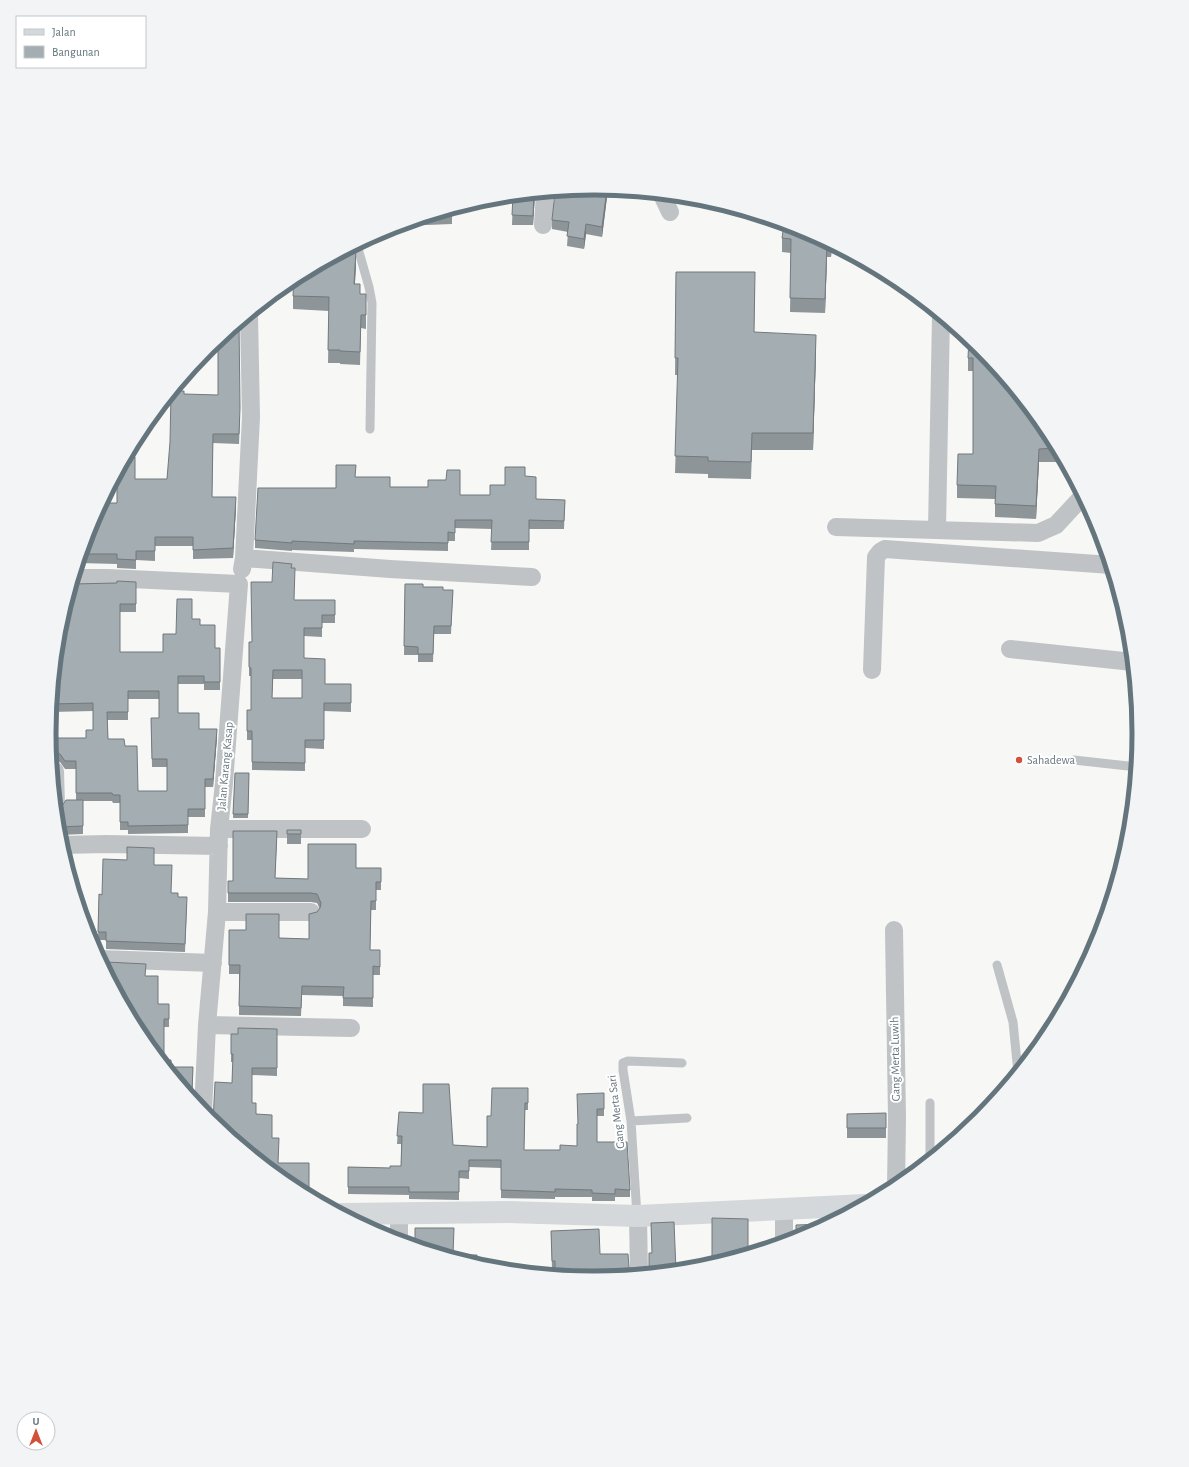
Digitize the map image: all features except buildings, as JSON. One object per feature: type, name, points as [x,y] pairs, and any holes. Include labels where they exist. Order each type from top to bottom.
[{"type":"street","points":[[543,225],[545,198]]},
{"type":"street","points":[[664,200],[670,212]]},
{"type":"street","name":"Jalan Karang Kasap","points":[[203,1103],[207,1025],[217,912],[219,837],[239,584],[244,558],[251,417],[249,321]]},
{"type":"street","points":[[937,529],[941,322]]},
{"type":"street","points":[[836,527],[1038,533],[1056,526],[1079,500]]},
{"type":"street","points":[[872,670],[876,557],[885,549],[1105,565]]},
{"type":"street","points":[[244,558],[390,569],[532,577]]},
{"type":"street","points":[[79,578],[239,584]]},
{"type":"street","points":[[1010,649],[1128,661]]},
{"type":"street","points":[[67,845],[106,844],[362,829]]},
{"type":"street","points":[[217,912],[311,912]]},
{"type":"street","name":"Gang Merta Luwih","points":[[894,930],[896,1180]]},
{"type":"street","points":[[106,959],[212,963]]},
{"type":"street","points":[[207,1025],[351,1028]]},
{"type":"street","points":[[352,1214],[508,1212],[638,1216],[853,1205]]},
{"type":"street","points":[[784,1208],[784,1237]]},
{"type":"street","points":[[399,1214],[399,1235]]},
{"type":"street","points":[[638,1216],[639,1270]]},
{"type":"lane","points":[[358,250],[369,287],[372,304],[370,429]]},
{"type":"lane","points":[[1074,760],[1132,766]]},
{"type":"lane","points":[[997,965],[1013,1022],[1017,1067]]},
{"type":"lane","name":"Gang Merta Sari","points":[[638,1216],[630,1121],[623,1063],[628,1061],[682,1063]]},
{"type":"lane","points":[[930,1103],[930,1154]]},
{"type":"lane","points":[[630,1121],[687,1118]]},
{"type":"place","name":"Sahadewa","points":[[1019,760]]}]
